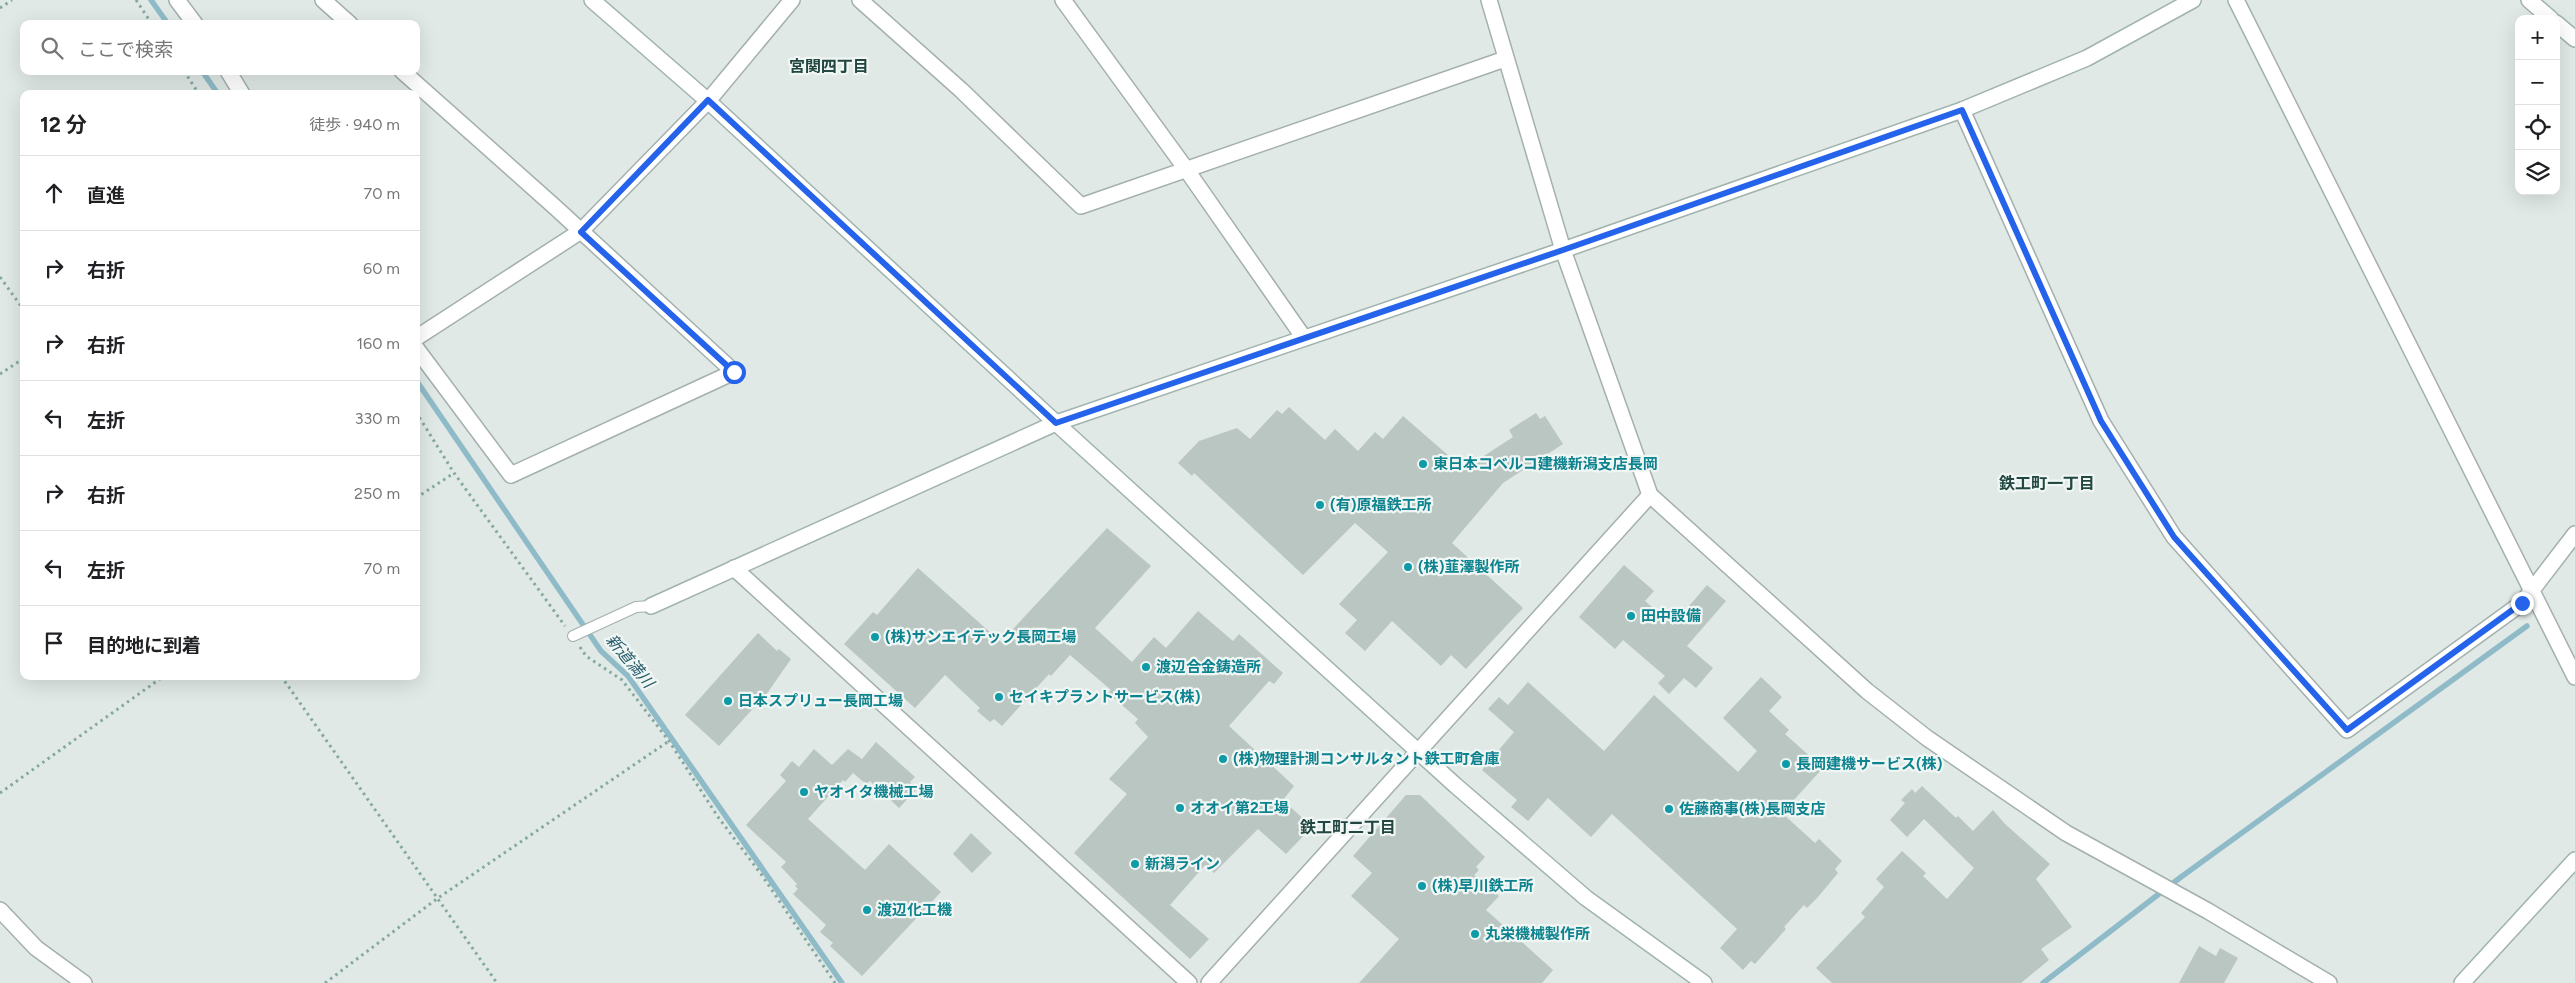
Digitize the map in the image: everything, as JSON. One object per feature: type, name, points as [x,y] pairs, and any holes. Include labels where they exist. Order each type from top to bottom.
[{"type":"street","points":[[177,0],[192,20]]},
{"type":"street","points":[[323,0],[346,20]]},
{"type":"street","points":[[592,0],[708,100],[1056,423],[1418,752],[1586,898],[1704,983]]},
{"type":"street","points":[[420,335],[581,232],[708,100],[792,0]]},
{"type":"street","points":[[860,0],[961,90],[1081,206],[1505,59]]},
{"type":"street","points":[[1063,0],[1186,169],[1304,338]]},
{"type":"street","points":[[1489,0],[1563,250],[1650,495],[1867,691],[1928,738],[2066,833],[2208,911],[2330,983]]},
{"type":"street","points":[[651,606],[1056,423],[1563,250],[1962,110],[2087,58],[2193,0]]},
{"type":"street","points":[[2236,0],[2575,677]]},
{"type":"street","points":[[2529,0],[2546,15]]},
{"type":"street","points":[[2560,26],[2575,38]]},
{"type":"street","points":[[230,75],[240,90]]},
{"type":"street","points":[[406,75],[734,372],[511,475],[420,353]]},
{"type":"street","points":[[1962,110],[2101,421],[2174,537],[2347,730],[2522,603],[2575,534]]},
{"type":"street","points":[[1209,983],[1650,495]]},
{"type":"street","points":[[734,568],[1189,983]]},
{"type":"street","points":[[2462,983],[2575,860]]},
{"type":"street","points":[[0,910],[36,948],[84,983]]},
{"type":"lane","points":[[574,635],[636,607],[651,606]]},
{"type":"path","points":[[0,8],[12,0]]},
{"type":"path","points":[[136,0],[149,20]]},
{"type":"path","points":[[187,75],[196,90]]},
{"type":"path","points":[[0,277],[20,304]]},
{"type":"path","points":[[0,374],[20,361]]},
{"type":"path","points":[[420,418],[454,473],[574,635],[586,656],[622,680],[670,741],[718,817],[761,874],[834,983]]},
{"type":"path","points":[[420,495],[454,473]]},
{"type":"path","points":[[0,792],[158,680]]},
{"type":"path","points":[[284,680],[497,983]]},
{"type":"path","points":[[325,983],[438,898],[670,741]]},
{"type":"building","points":[[1289,407],[1325,440],[1335,429],[1358,451],[1375,432],[1383,439],[1403,416],[1464,469],[1513,437],[1509,430],[1536,413],[1540,419],[1545,416],[1563,444],[1503,483],[1452,543],[1523,608],[1466,669],[1451,655],[1441,666],[1392,621],[1365,651],[1345,633],[1357,620],[1339,604],[1388,552],[1355,523],[1303,575],[1194,473],[1192,476],[1178,463],[1199,441],[1237,428],[1250,439],[1277,410],[1282,414]]},
{"type":"building","points":[[1107,528],[1151,566],[1095,628],[1132,662],[1154,637],[1166,648],[1198,611],[1233,641],[1239,634],[1283,673],[1274,684],[1269,681],[1229,726],[1294,786],[1283,800],[1312,827],[1286,854],[1258,829],[1214,873],[1205,865],[1170,905],[1209,939],[1190,959],[1074,853],[1127,794],[1109,779],[1148,737],[1135,723],[1138,719],[1108,693],[1111,690],[1070,655],[1051,676],[1049,674],[1002,726],[994,719],[990,722],[977,711],[980,708],[945,675],[915,708],[844,644],[873,612],[877,615],[918,568],[1001,642]]},
{"type":"building","name":"田中設備","points":[[1624,565],[1654,591],[1645,601],[1673,625],[1707,585],[1726,601],[1687,646],[1713,668],[1696,688],[1684,678],[1669,694],[1658,683],[1665,676],[1623,640],[1615,649],[1579,617]]},
{"type":"building","name":"日本スプリュー長岡工場","points":[[758,633],[777,651],[779,649],[791,659],[768,692],[719,746],[685,715]]},
{"type":"building","points":[[1761,677],[1782,697],[1769,711],[1789,730],[1785,734],[1823,768],[1782,813],[1815,843],[1819,839],[1842,861],[1835,869],[1838,873],[1818,897],[1807,908],[1804,905],[1755,964],[1751,961],[1743,970],[1720,948],[1737,929],[1612,814],[1591,837],[1548,798],[1528,821],[1511,807],[1517,800],[1482,770],[1514,732],[1488,709],[1499,697],[1508,705],[1528,682],[1604,751],[1654,695],[1738,772],[1757,751],[1723,718]]},
{"type":"building","name":"渡辺化工機","points":[[876,742],[915,777],[910,782],[917,789],[899,808],[870,781],[866,784],[853,773],[845,782],[843,780],[808,819],[865,870],[889,844],[941,892],[862,976],[830,946],[833,943],[820,932],[826,925],[793,894],[798,889],[795,886],[797,884],[781,867],[786,862],[746,825],[786,781],[780,775],[792,761],[799,767],[814,749],[832,765],[848,749],[862,759]]},
{"type":"building","points":[[1922,786],[1973,831],[1993,810],[2005,824],[2050,864],[2036,879],[2072,927],[2041,949],[2049,960],[2021,983],[1832,983],[1816,968],[1865,917],[1861,913],[1884,887],[1876,879],[1902,851],[1926,873],[1923,876],[1947,899],[1974,868],[1924,819],[1907,837],[1890,820],[1905,803],[1901,800],[1912,789],[1915,793]]},
{"type":"building","points":[[1406,795],[1420,795],[1485,857],[1476,867],[1479,870],[1474,875],[1499,896],[1486,910],[1553,970],[1542,983],[1359,983],[1399,939],[1351,896],[1372,873],[1353,856]]},
{"type":"building","points":[[971,833],[992,853],[972,873],[953,854]]},
{"type":"building","points":[[2199,946],[2216,956],[2220,948],[2238,958],[2224,983],[2179,983]]},
{"type":"waterway","name":"新道満川","points":[[151,0],[165,20]]},
{"type":"waterway","name":"新道満川","points":[[205,75],[215,90]]},
{"type":"waterway","name":"新道満川","points":[[420,386],[601,651],[628,676],[842,983]]},
{"type":"waterway","points":[[2043,983],[2181,877],[2527,626]]},
{"type":"place","name":"東日本コベルコ建機新潟支店長岡","points":[[1423,464]]},
{"type":"place","name":"(有)原福鉄工所","points":[[1320,505]]},
{"type":"place","name":"(株)韮澤製作所","points":[[1408,567]]},
{"type":"place","name":"田中設備","points":[[1631,616]]},
{"type":"place","name":"(株)サンエイテック長岡工場","points":[[875,637]]},
{"type":"place","name":"渡辺合金鋳造所","points":[[1146,667]]},
{"type":"place","name":"セイキプラントサービス(株)","points":[[999,697]]},
{"type":"place","name":"日本スプリュー長岡工場","points":[[728,701]]},
{"type":"place","name":"(株)物理計測コンサルタント鉄工町倉庫","points":[[1223,759]]},
{"type":"place","name":"長岡建機サービス(株)","points":[[1786,764]]},
{"type":"place","name":"ヤオイタ機械工場","points":[[804,792]]},
{"type":"place","name":"オオイ第2工場","points":[[1180,808]]},
{"type":"place","name":"佐藤商事(株)長岡支店","points":[[1669,809]]},
{"type":"place","name":"新潟ライン","points":[[1135,864]]},
{"type":"place","name":"(株)早川鉄工所","points":[[1422,886]]},
{"type":"place","name":"渡辺化工機","points":[[867,910]]},
{"type":"place","name":"丸栄機械製作所","points":[[1475,934]]},
{"type":"district","name":"宮関四丁目","points":[[829,66]]},
{"type":"district","name":"鉄工町一丁目","points":[[2047,483]]},
{"type":"district","name":"鉄工町二丁目","points":[[1348,827]]},
{"type":"route","points":[[734,372],[581,232],[708,100],[1056,423],[1563,250],[1962,110],[2101,421],[2174,537],[2347,730],[2522,603]]}]
